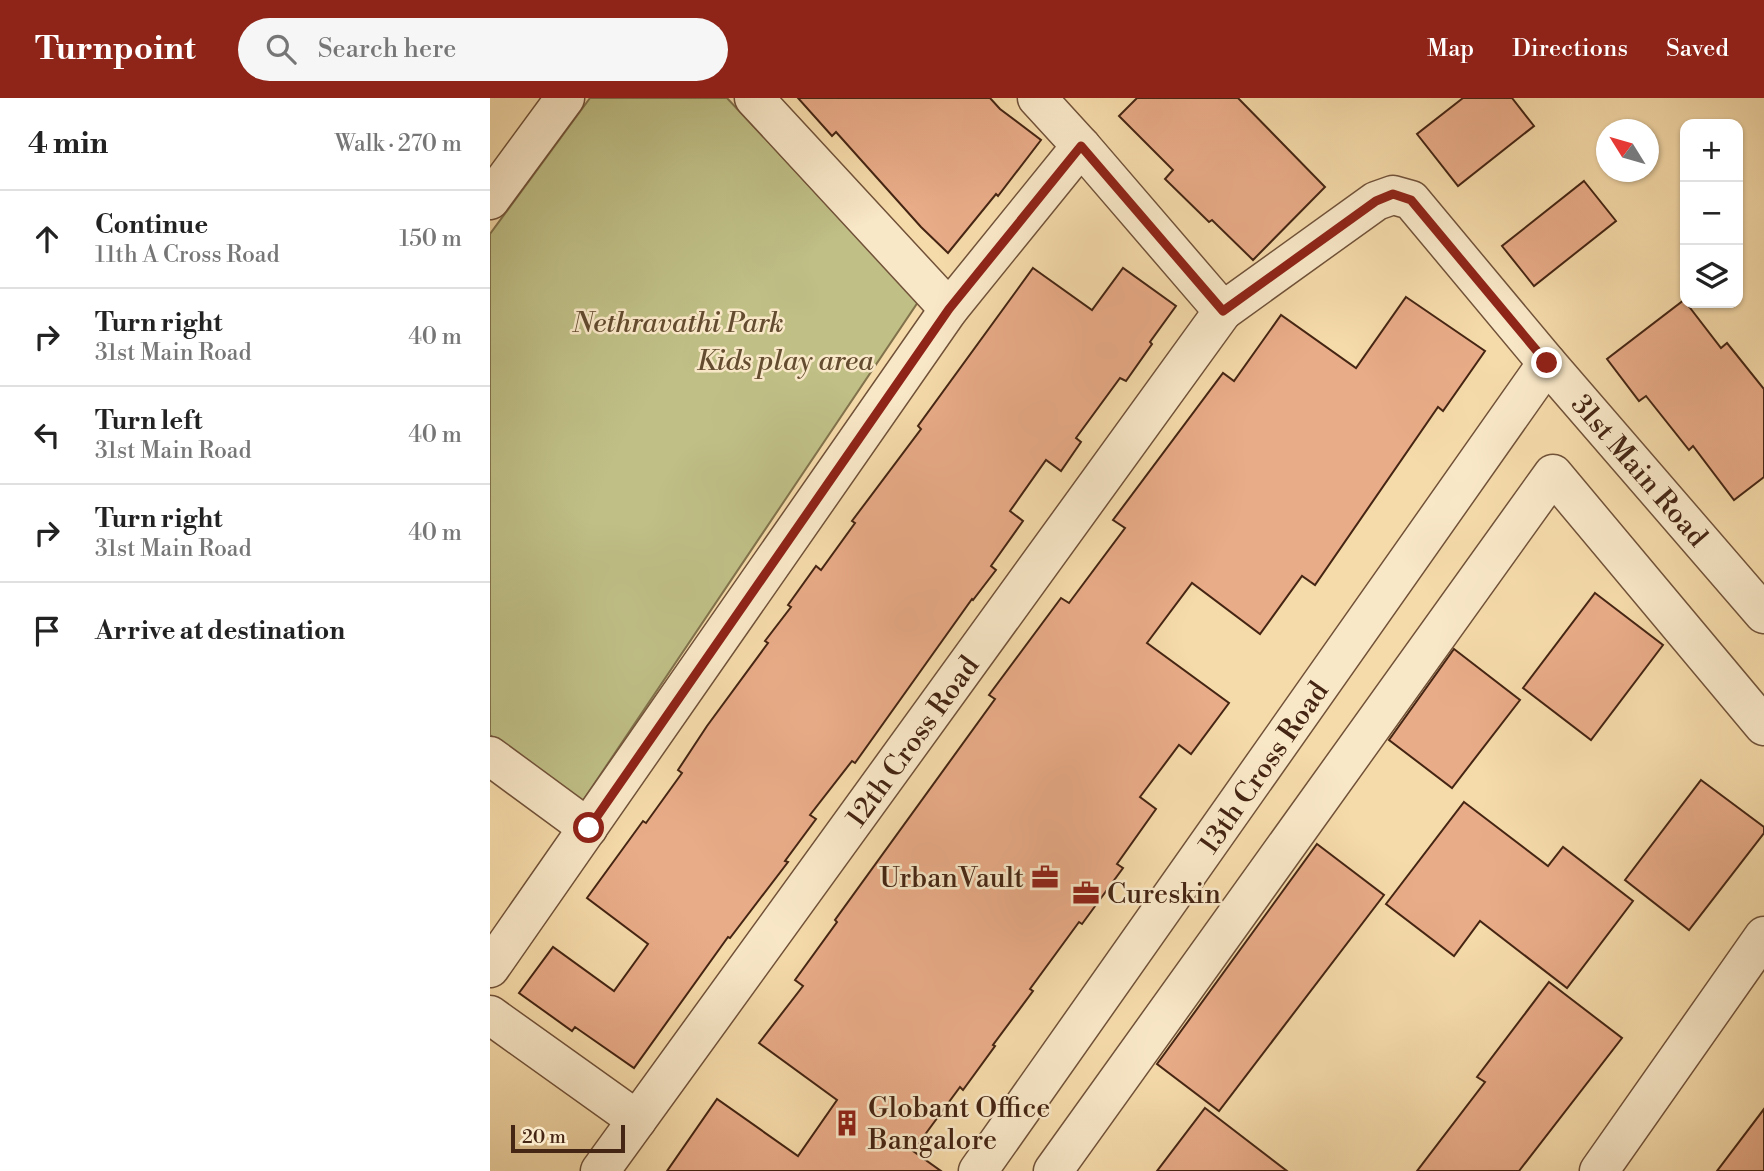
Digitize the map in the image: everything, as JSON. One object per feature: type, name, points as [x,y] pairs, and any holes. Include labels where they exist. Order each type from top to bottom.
[{"type":"street","points":[[490,200],[565,98]]},
{"type":"street","points":[[754,98],[949,309]]},
{"type":"street","points":[[1037,98],[1223,311]]},
{"type":"street","points":[[490,968],[949,309],[1081,146]]},
{"type":"street","name":"31st Main Road","points":[[1223,311],[1376,201],[1393,194],[1411,200],[1547,363],[1764,614]]},
{"type":"street","name":"12th Cross Road","points":[[600,1171],[1223,311]]},
{"type":"street","name":"13th Cross Road","points":[[978,1171],[1547,363]]},
{"type":"street","points":[[1001,1138],[1053,1171],[1553,474],[1764,726]]},
{"type":"street","points":[[490,756],[589,828]]},
{"type":"street","points":[[1599,1171],[1764,936]]},
{"type":"street","points":[[490,1014],[637,1120]]},
{"type":"green space","name":"Nethravathi Park","points":[[590,98],[727,98],[918,302],[582,802],[490,735],[490,234]]},
{"type":"building","points":[[798,98],[990,98],[1000,109],[1041,140],[998,196],[996,194],[948,253],[921,227],[836,132],[832,136]]},
{"type":"building","points":[[1137,98],[1238,98],[1325,187],[1253,260],[1165,179],[1173,170],[1119,116]]},
{"type":"building","points":[[1463,98],[1512,98],[1534,126],[1458,186],[1417,134]]},
{"type":"building","points":[[1584,181],[1616,221],[1534,286],[1502,246]]},
{"type":"building","points":[[1033,268],[1092,310],[1123,268],[1176,306],[1126,381],[1120,378],[1076,438],[1081,442],[1061,471],[1046,460],[1010,511],[1023,521],[991,566],[996,570],[972,599],[855,763],[852,761],[810,815],[816,819],[785,861],[788,862],[730,938],[728,937],[634,1068],[575,1027],[572,1031],[519,993],[553,947],[614,991],[648,944],[587,898],[682,773],[678,770],[768,643],[765,641],[791,607],[788,605],[816,566],[821,570],[855,523],[852,521],[921,429],[918,426]]},
{"type":"building","points":[[1406,297],[1485,351],[1443,411],[1438,407],[1315,585],[1302,576],[1260,634],[1192,583],[1147,643],[1229,703],[1191,754],[1179,745],[1140,797],[1156,809],[1117,864],[1123,868],[1030,989],[1033,991],[963,1090],[960,1087],[913,1151],[941,1171],[667,1171],[717,1099],[798,1156],[837,1100],[759,1043],[803,986],[795,980],[837,922],[835,920],[995,699],[989,695],[1061,598],[1069,603],[1125,528],[1113,520],[1223,373],[1234,381],[1281,315],[1356,368]]},
{"type":"building","points":[[1680,303],[1680,308],[1690,308],[1721,348],[1727,343],[1764,389],[1764,477],[1734,500],[1693,446],[1689,450],[1646,396],[1639,401],[1607,359]]},
{"type":"building","points":[[1595,593],[1663,645],[1591,740],[1523,688]]},
{"type":"building","points":[[1454,649],[1520,700],[1452,788],[1389,740]]},
{"type":"building","points":[[1701,780],[1764,827],[1764,833],[1689,930],[1625,880]]},
{"type":"building","points":[[1464,802],[1548,866],[1563,847],[1633,901],[1567,988],[1480,921],[1454,956],[1386,904]]},
{"type":"building","points":[[1317,844],[1384,895],[1219,1111],[1157,1064]]},
{"type":"building","points":[[1549,982],[1622,1038],[1519,1171],[1417,1171],[1485,1082],[1477,1077]]},
{"type":"building","points":[[1205,1108],[1287,1171],[1157,1171]]},
{"type":"building","points":[[1764,1109],[1764,1171],[1717,1171]]},
{"type":"place","name":"UrbanVault","points":[[1045,877]]},
{"type":"place","name":"Cureskin","points":[[1086,893]]},
{"type":"place","name":"Globant Office Bangalore","points":[[847,1123]]},
{"type":"route","points":[[589,828],[949,309],[1081,146],[1223,311],[1376,201],[1393,194],[1411,200],[1547,363]]},
{"type":"park label","name":"Kids play area","points":[[785,360]]}]
